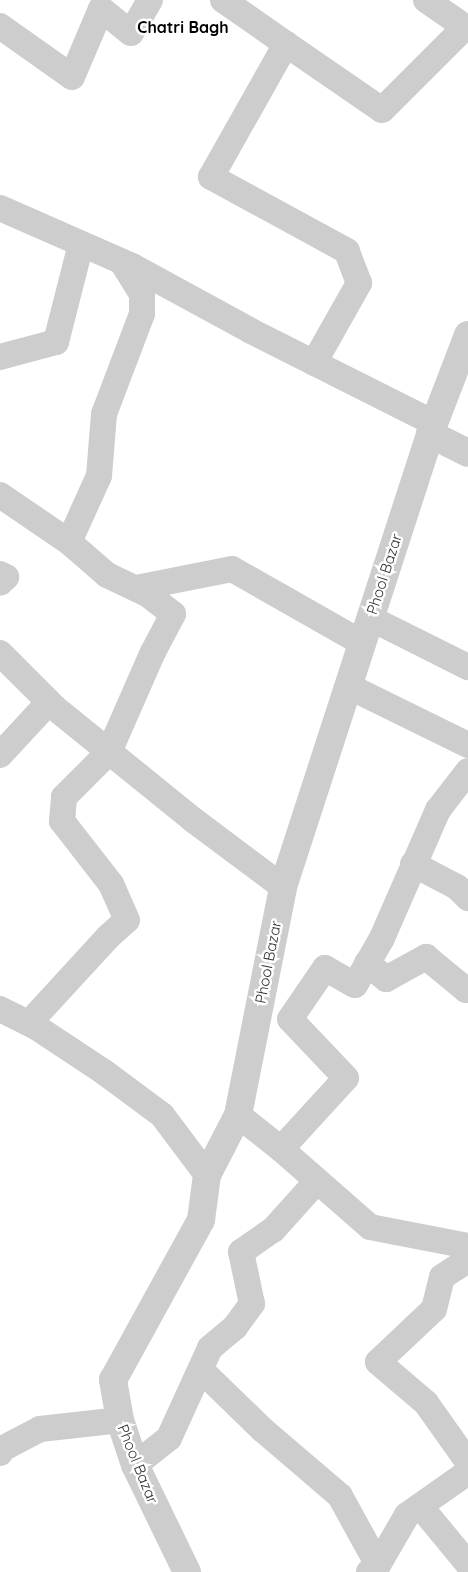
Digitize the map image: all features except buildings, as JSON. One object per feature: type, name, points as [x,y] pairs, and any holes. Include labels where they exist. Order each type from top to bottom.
[{"type":"street","points":[[0,26],[72,77],[101,9],[132,33],[150,0]]},
{"type":"street","points":[[223,0],[382,110],[467,28],[426,0]]},
{"type":"street","points":[[286,44],[210,177],[347,251],[359,283],[314,363]]},
{"type":"street","points":[[0,208],[122,262],[250,332],[314,363],[432,428],[468,452]]},
{"type":"street","points":[[0,357],[56,342],[81,244]]},
{"type":"street","points":[[69,542],[99,476],[104,414],[142,314],[142,294],[122,262]]},
{"type":"street","name":"Phool Bazar","points":[[187,1572],[135,1465],[120,1420],[114,1380],[201,1220],[206,1175],[238,1115],[283,887],[432,428],[468,335]]},
{"type":"street","points":[[0,495],[69,542],[107,575],[149,595],[173,614],[153,652],[110,752],[64,797],[62,821],[111,884],[128,920],[108,937],[29,1023]]},
{"type":"street","points":[[136,588],[232,569],[362,643]]},
{"type":"street","points":[[0,574],[6,578],[0,583]]},
{"type":"street","points":[[370,618],[468,667]]},
{"type":"street","points":[[0,653],[49,702],[192,819],[283,887]]},
{"type":"street","points":[[348,686],[468,745]]},
{"type":"street","points":[[0,755],[49,702]]},
{"type":"street","points":[[281,1149],[346,1078],[290,1019],[326,968],[355,985],[382,938],[438,810],[468,771]]},
{"type":"street","points":[[413,864],[457,887],[468,898]]},
{"type":"street","points":[[367,963],[386,979],[426,957],[466,990],[468,988]]},
{"type":"street","points":[[0,1010],[29,1023],[104,1072],[162,1115],[206,1175]]},
{"type":"street","points":[[238,1115],[281,1149],[370,1228],[468,1246]]},
{"type":"street","points":[[135,1465],[169,1438],[210,1348],[235,1327],[252,1304],[241,1252],[274,1230],[317,1181]]},
{"type":"street","points":[[468,1260],[442,1278],[434,1309],[378,1362],[426,1403],[468,1462]]},
{"type":"street","points":[[201,1370],[270,1436],[340,1496],[373,1568]]},
{"type":"street","points":[[1,1449],[40,1429],[120,1420]]},
{"type":"street","points":[[373,1568],[407,1515],[468,1472]]},
{"type":"street","points":[[420,1506],[468,1564]]},
{"type":"district","name":"Chatri Bagh","points":[[183,27]]}]
